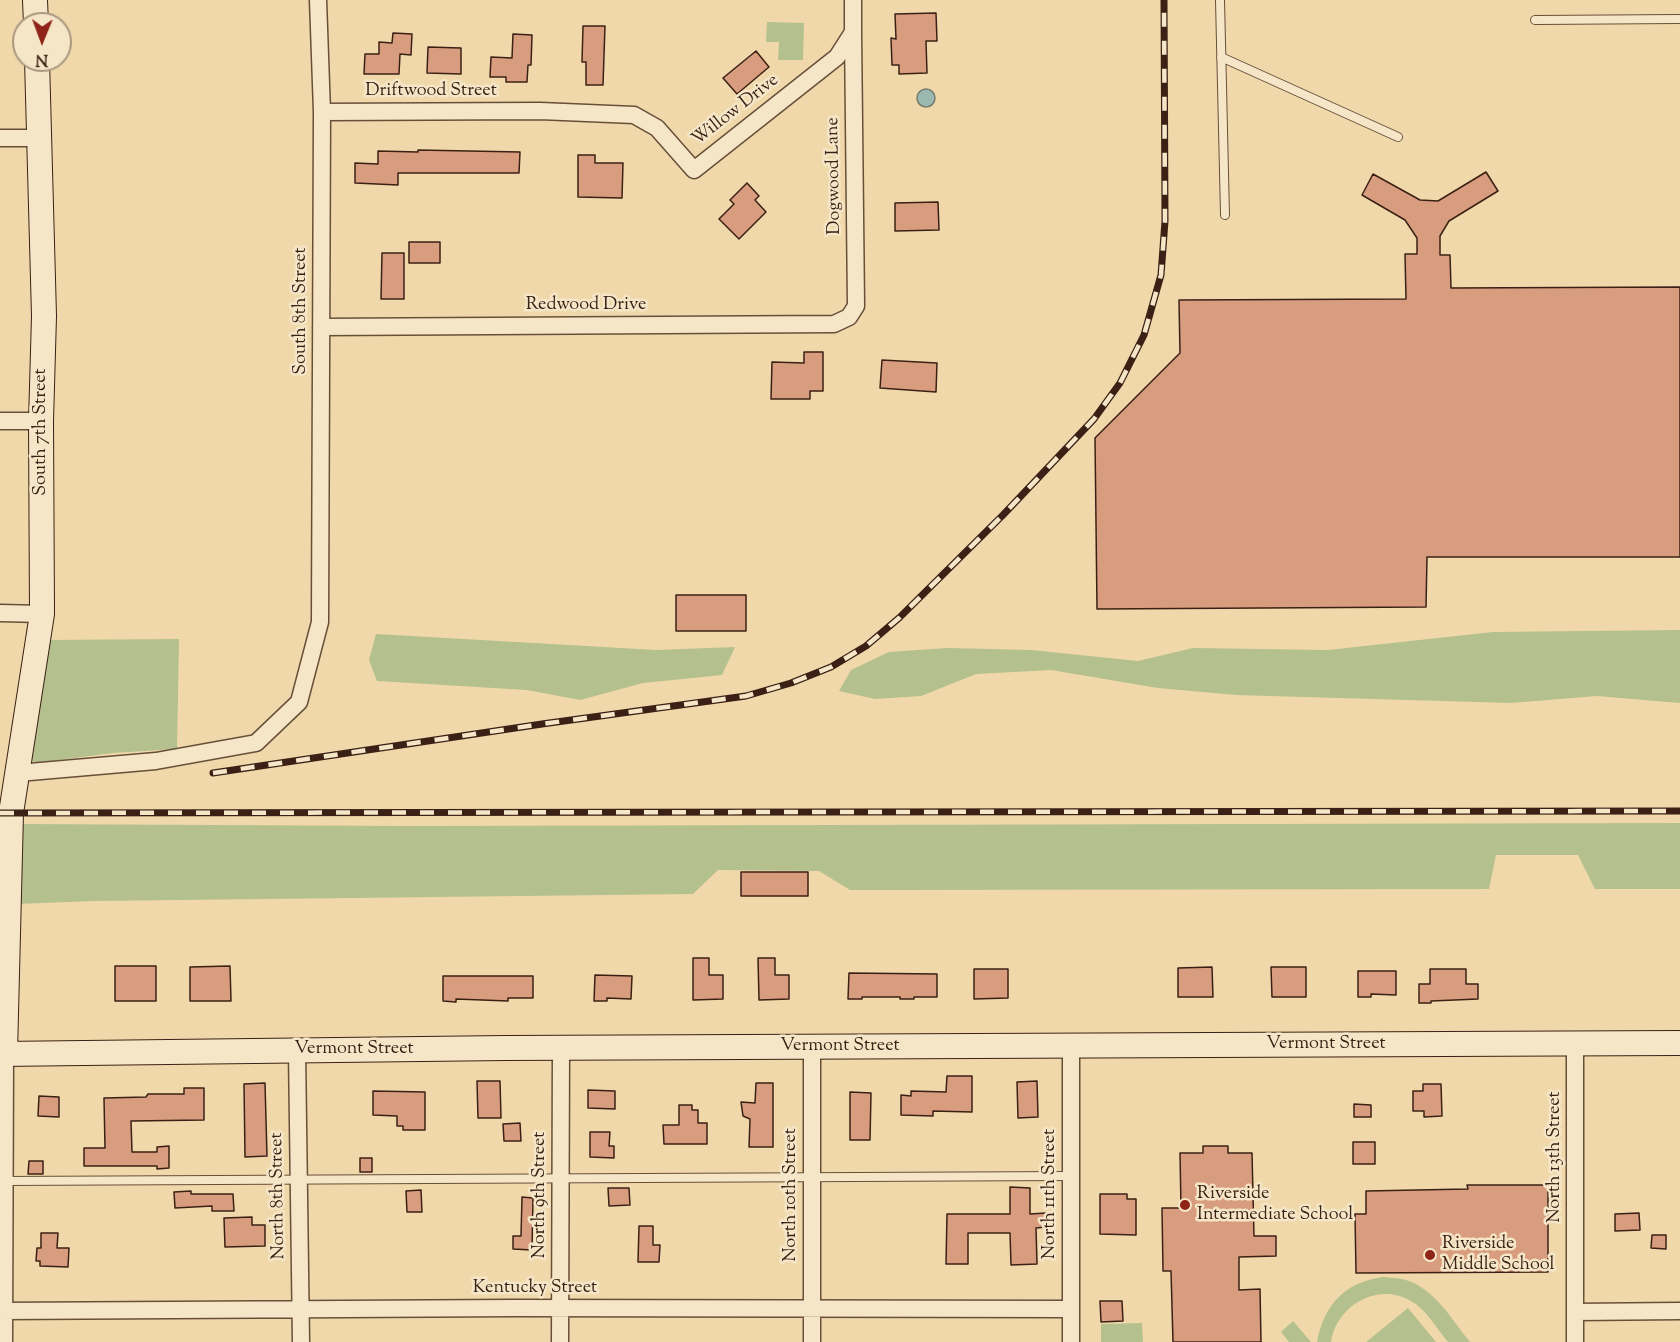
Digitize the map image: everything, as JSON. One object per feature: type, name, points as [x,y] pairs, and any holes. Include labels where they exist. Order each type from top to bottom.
[{"type":"street","name":"South 8th Street","points":[[18,773],[156,761],[256,743],[299,702],[320,622],[322,112],[318,0]]},
{"type":"street","points":[[853,0],[853,32]]},
{"type":"street","name":"Willow Drive","points":[[540,111],[634,115],[657,128],[694,170],[837,57],[853,32]]},
{"type":"street","name":"Dogwood Lane","points":[[849,317],[856,306],[853,32]]},
{"type":"street","name":"South 7th Street","points":[[3,1054],[4,914],[11,813],[42,614],[41,421],[44,316],[37,72]]},
{"type":"street","name":"Driftwood Street","points":[[322,112],[540,111]]},
{"type":"street","points":[[0,138],[39,138]]},
{"type":"street","name":"Redwood Drive","points":[[321,327],[834,324],[849,317]]},
{"type":"street","points":[[0,421],[41,421]]},
{"type":"street","points":[[0,613],[42,614]]},
{"type":"street","name":"Vermont Street","points":[[3,1054],[561,1048],[1680,1043]]},
{"type":"street","name":"North 13th Street","points":[[1575,1044],[1575,1342]]},
{"type":"street","name":"North 11th Street","points":[[1071,1046],[1071,1342]]},
{"type":"street","name":"North 10th Street","points":[[812,1047],[812,1342]]},
{"type":"street","name":"North 9th Street","points":[[560,1342],[561,1048]]},
{"type":"street","name":"North 8th Street","points":[[297,1050],[301,1342]]},
{"type":"street","points":[[3,1054],[2,1311],[4,1342]]},
{"type":"street","name":"Kentucky Street","points":[[2,1311],[1071,1309]]},
{"type":"street","points":[[1575,1311],[1680,1311]]},
{"type":"lane","points":[[1220,0],[1225,215]]},
{"type":"lane","points":[[1535,20],[1680,19]]},
{"type":"lane","points":[[1221,57],[1398,137]]},
{"type":"lane","points":[[2,1181],[1070,1176]]},
{"type":"green space","points":[[767,22],[804,23],[803,60],[778,60],[779,42],[766,42]]},
{"type":"green space","points":[[1680,630],[1680,703],[1597,696],[1511,703],[1236,695],[1158,688],[1051,670],[976,674],[921,696],[875,699],[839,691],[851,670],[889,652],[947,648],[1031,650],[1138,661],[1193,648],[1328,650],[1493,632]]},
{"type":"green space","points":[[376,634],[656,650],[735,647],[722,675],[643,683],[580,700],[527,690],[377,681],[369,660]]},
{"type":"green space","points":[[179,639],[177,749],[113,753],[36,763],[28,758],[46,640]]},
{"type":"green space","points":[[1680,823],[1680,889],[1595,889],[1578,855],[1496,855],[1489,889],[850,890],[819,871],[718,870],[693,894],[94,901],[16,904],[18,824],[409,826]]},
{"type":"green space","points":[[1383,1277],[1406,1280],[1426,1290],[1442,1306],[1470,1342],[1448,1342],[1426,1314],[1411,1301],[1385,1294],[1360,1301],[1350,1308],[1341,1318],[1331,1342],[1317,1342],[1325,1317],[1338,1297],[1358,1284]]},
{"type":"green space","points":[[1408,1308],[1436,1342],[1366,1342]]},
{"type":"green space","points":[[1293,1321],[1311,1342],[1289,1342],[1281,1332]]},
{"type":"green space","points":[[1142,1323],[1143,1342],[1101,1342],[1101,1324]]},
{"type":"water","points":[[922,89],[930,89],[935,94],[933,105],[922,107],[917,102],[917,94]]},
{"type":"building","points":[[936,13],[937,41],[926,41],[927,73],[899,74],[899,65],[892,65],[891,38],[896,39],[895,14]]},
{"type":"building","points":[[583,26],[605,26],[603,85],[586,85],[586,62],[582,62]]},
{"type":"building","points":[[393,33],[412,34],[411,55],[400,54],[399,74],[364,74],[365,54],[379,54],[379,42],[392,43]]},
{"type":"building","points":[[513,34],[532,35],[531,65],[528,65],[527,82],[506,82],[506,77],[490,77],[491,57],[512,58]]},
{"type":"building","points":[[428,47],[461,48],[461,74],[427,73]]},
{"type":"building","points":[[756,51],[769,67],[737,94],[723,78]]},
{"type":"building","points":[[418,150],[520,152],[519,173],[398,173],[398,185],[355,183],[355,163],[378,164],[378,151],[418,152]]},
{"type":"building","points":[[578,155],[595,155],[595,163],[623,163],[622,198],[578,197]]},
{"type":"building","points":[[1486,172],[1498,191],[1449,221],[1440,236],[1440,255],[1450,255],[1451,288],[1680,287],[1680,557],[1427,557],[1426,607],[1097,609],[1095,438],[1180,353],[1179,300],[1406,299],[1405,254],[1417,254],[1417,238],[1405,220],[1362,195],[1373,174],[1420,200],[1438,201]]},
{"type":"building","points":[[747,183],[759,196],[755,200],[766,212],[739,239],[719,219],[734,204],[730,200]]},
{"type":"building","points":[[938,202],[939,230],[895,231],[895,203]]},
{"type":"building","points":[[409,242],[440,242],[440,263],[409,263]]},
{"type":"building","points":[[382,253],[404,253],[404,299],[381,299]]},
{"type":"building","points":[[804,352],[823,352],[823,391],[810,391],[810,399],[771,399],[772,362],[804,363]]},
{"type":"building","points":[[882,360],[937,363],[936,392],[880,388]]},
{"type":"building","points":[[676,595],[746,595],[746,631],[676,631]]},
{"type":"building","points":[[741,872],[808,872],[808,896],[741,896]]},
{"type":"building","points":[[693,958],[709,958],[709,975],[723,975],[723,999],[693,1000]]},
{"type":"building","points":[[758,958],[775,958],[775,975],[789,975],[789,999],[759,1000]]},
{"type":"building","points":[[115,966],[156,966],[156,1001],[115,1001]]},
{"type":"building","points":[[230,966],[231,1001],[190,1001],[190,967]]},
{"type":"building","points":[[1212,967],[1213,997],[1178,997],[1178,968]]},
{"type":"building","points":[[1271,967],[1306,967],[1306,997],[1272,997]]},
{"type":"building","points":[[974,969],[1008,969],[1008,998],[974,999]]},
{"type":"building","points":[[1430,969],[1466,969],[1466,984],[1478,984],[1478,999],[1419,1003],[1419,984],[1430,984]]},
{"type":"building","points":[[1358,971],[1396,971],[1396,995],[1371,994],[1371,997],[1358,997]]},
{"type":"building","points":[[849,973],[937,974],[937,997],[848,999]]},
{"type":"building","points":[[595,975],[632,976],[631,999],[607,998],[607,1001],[594,1001]]},
{"type":"building","points":[[443,976],[533,976],[533,998],[508,998],[508,1001],[456,999],[456,1002],[443,1001]]},
{"type":"building","points":[[947,1076],[972,1076],[972,1112],[933,1111],[933,1116],[901,1115],[901,1095],[911,1096],[911,1091],[946,1092]]},
{"type":"building","points":[[477,1081],[500,1081],[501,1118],[478,1118]]},
{"type":"building","points":[[1037,1081],[1038,1117],[1018,1118],[1017,1082]]},
{"type":"building","points":[[265,1083],[267,1156],[245,1157],[244,1084]]},
{"type":"building","points":[[756,1083],[773,1083],[773,1147],[749,1147],[750,1119],[743,1116],[741,1102],[755,1103]]},
{"type":"building","points":[[1423,1084],[1441,1084],[1442,1116],[1424,1117],[1424,1111],[1413,1111],[1413,1091],[1423,1091]]},
{"type":"building","points":[[184,1088],[204,1088],[204,1120],[131,1121],[132,1152],[157,1152],[157,1147],[169,1146],[169,1168],[84,1166],[84,1148],[105,1148],[104,1098],[184,1094]]},
{"type":"building","points":[[588,1090],[615,1091],[615,1109],[588,1108]]},
{"type":"building","points":[[373,1091],[425,1092],[425,1130],[403,1130],[403,1126],[397,1126],[397,1116],[373,1115]]},
{"type":"building","points":[[850,1092],[871,1093],[870,1140],[850,1140]]},
{"type":"building","points":[[39,1096],[59,1097],[59,1117],[38,1116]]},
{"type":"building","points":[[1354,1104],[1371,1105],[1371,1117],[1354,1117]]},
{"type":"building","points":[[679,1105],[692,1105],[692,1110],[698,1110],[698,1123],[707,1123],[707,1144],[664,1144],[663,1125],[679,1125]]},
{"type":"building","points":[[520,1123],[521,1141],[504,1141],[503,1124]]},
{"type":"building","points":[[590,1132],[610,1132],[609,1146],[614,1146],[614,1158],[590,1157]]},
{"type":"building","points":[[1353,1142],[1375,1142],[1375,1164],[1353,1164]]},
{"type":"building","name":"Riverside Intermediate School","points":[[1203,1146],[1228,1146],[1228,1153],[1252,1153],[1254,1236],[1276,1236],[1276,1256],[1239,1257],[1239,1290],[1260,1289],[1261,1342],[1173,1342],[1171,1271],[1163,1271],[1162,1208],[1181,1208],[1180,1153],[1203,1153]]},
{"type":"building","points":[[360,1158],[372,1158],[372,1172],[360,1172]]},
{"type":"building","points":[[29,1161],[43,1161],[43,1174],[28,1174]]},
{"type":"building","name":"Riverside Middle School","points":[[1467,1185],[1548,1185],[1548,1272],[1356,1273],[1355,1214],[1366,1214],[1366,1191],[1468,1189]]},
{"type":"building","points":[[1010,1187],[1030,1188],[1030,1214],[1046,1213],[1046,1227],[1036,1228],[1037,1264],[1011,1265],[1010,1233],[968,1233],[968,1264],[946,1264],[947,1214],[1010,1214]]},
{"type":"building","points":[[608,1188],[629,1188],[630,1205],[609,1206]]},
{"type":"building","points":[[421,1190],[422,1212],[407,1212],[406,1191]]},
{"type":"building","points":[[191,1191],[191,1194],[233,1194],[234,1211],[212,1211],[212,1206],[175,1208],[174,1192]]},
{"type":"building","points":[[1100,1194],[1127,1194],[1127,1199],[1136,1199],[1136,1235],[1100,1234]]},
{"type":"building","points":[[522,1197],[533,1198],[532,1250],[513,1249],[513,1236],[521,1236]]},
{"type":"building","points":[[1639,1213],[1640,1230],[1615,1231],[1615,1214]]},
{"type":"building","points":[[252,1217],[252,1225],[265,1225],[265,1246],[225,1247],[224,1218]]},
{"type":"building","points":[[639,1226],[653,1226],[653,1245],[660,1245],[659,1262],[638,1262]]},
{"type":"building","points":[[41,1233],[58,1233],[57,1248],[69,1248],[68,1267],[40,1266],[40,1261],[36,1261],[37,1248],[41,1248]]},
{"type":"building","points":[[1652,1235],[1666,1235],[1666,1249],[1651,1248]]},
{"type":"building","points":[[1100,1301],[1122,1301],[1123,1321],[1101,1322]]},
{"type":"railway","points":[[213,773],[746,696],[791,683],[831,667],[866,646],[899,618],[1003,515],[1094,419],[1120,383],[1144,335],[1161,275],[1165,221],[1164,0]]},
{"type":"railway","points":[[0,813],[1680,811]]},
{"type":"place","name":"Riverside Intermediate School","points":[[1185,1205]]},
{"type":"place","name":"Riverside Middle School","points":[[1430,1255]]}]
